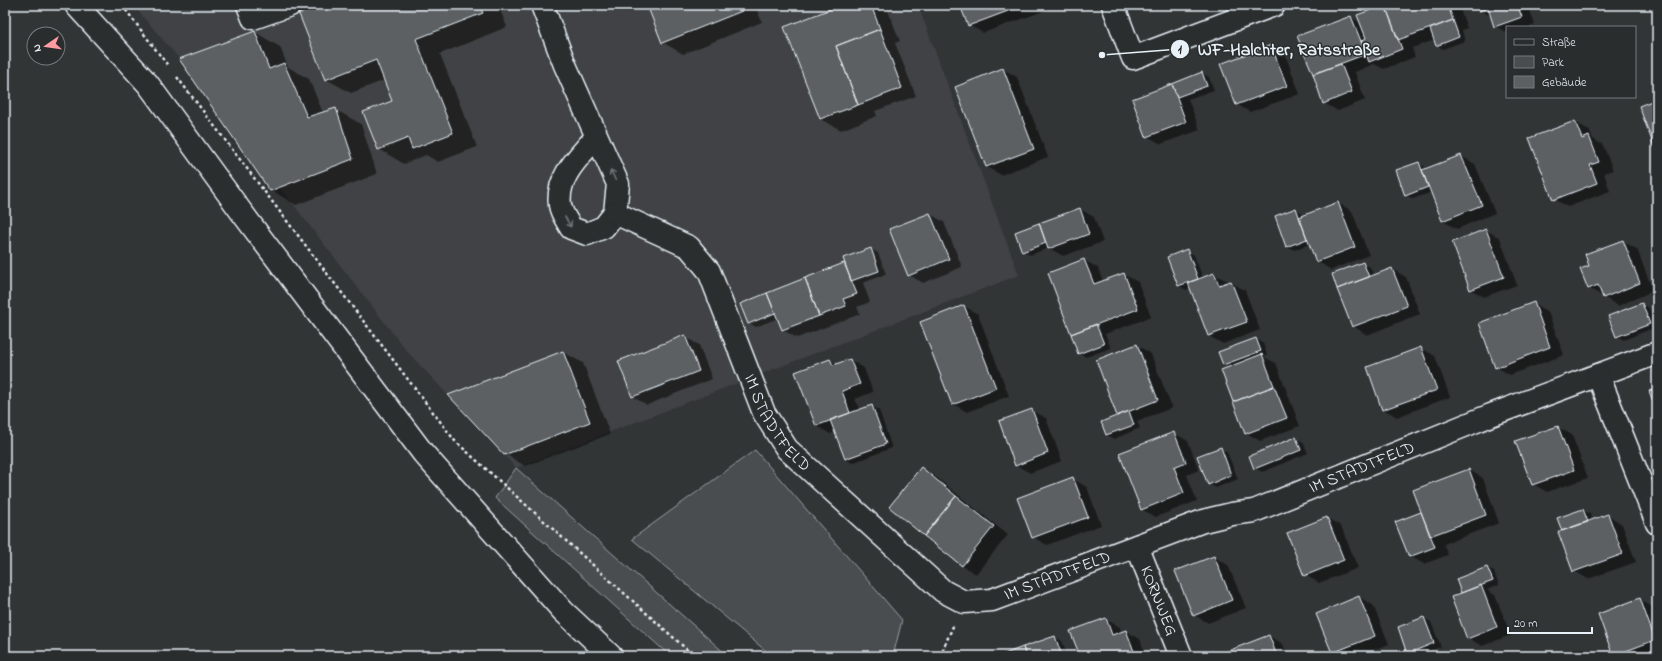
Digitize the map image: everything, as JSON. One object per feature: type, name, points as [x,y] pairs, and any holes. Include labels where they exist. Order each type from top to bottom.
[{"type":"street","points":[[76,5],[148,84],[240,210],[423,453],[564,611],[611,656]]},
{"type":"street","points":[[248,5],[253,18],[290,5]]},
{"type":"street","points":[[542,5],[565,65],[618,184],[615,212],[604,227],[587,234],[571,228],[560,207],[560,186],[572,164],[596,137]]},
{"type":"street","points":[[1112,5],[1133,58],[1274,5]]},
{"type":"street","name":"IM STADTFELD","points":[[615,212],[689,247],[709,271],[764,413],[787,449],[943,591],[964,602],[992,600],[1203,521],[1232,514],[1254,511],[1491,415],[1657,353]]},
{"type":"street","points":[[1598,375],[1657,522]]},
{"type":"street","name":"KORNWEG","points":[[1137,546],[1181,656]]},
{"type":"path","points":[[122,5],[455,441],[694,656]]},
{"type":"path","points":[[940,656],[964,602]]},
{"type":"shaded area","points":[[133,5],[918,5],[1019,275],[516,468],[405,349],[194,76]]},
{"type":"green space","points":[[755,450],[902,620],[893,656],[772,656],[632,539]]},
{"type":"green space","points":[[516,468],[728,656],[670,656],[495,498]]},
{"type":"building","points":[[321,5],[479,5],[483,13],[416,39],[453,133],[412,149],[408,138],[378,150],[363,112],[392,101],[376,60],[325,80],[299,14]]},
{"type":"building","points":[[647,5],[740,5],[742,11],[662,43]]},
{"type":"building","points":[[841,5],[871,5],[880,29],[836,46],[858,105],[820,119],[784,27]]},
{"type":"building","points":[[960,5],[1024,5],[968,26]]},
{"type":"building","points":[[1385,5],[1448,5],[1453,20],[1398,40]]},
{"type":"building","points":[[1385,5],[1402,49],[1369,62],[1361,41],[1366,38],[1357,15]]},
{"type":"building","points":[[1477,5],[1517,5],[1522,17],[1494,27],[1488,8],[1479,11]]},
{"type":"building","points":[[1351,16],[1366,54],[1313,74],[1297,36]]},
{"type":"building","points":[[1453,20],[1459,37],[1436,46],[1430,29]]},
{"type":"building","points":[[880,29],[902,88],[858,105],[836,46]]},
{"type":"building","points":[[255,31],[269,69],[284,63],[307,117],[336,108],[353,159],[270,191],[179,59]]},
{"type":"building","points":[[1271,45],[1287,86],[1236,105],[1220,64]]},
{"type":"building","points":[[1341,64],[1352,92],[1323,104],[1313,74]]},
{"type":"building","points":[[1003,68],[1034,149],[986,167],[955,87]]},
{"type":"building","points":[[1202,72],[1207,86],[1177,97],[1172,84]]},
{"type":"building","points":[[1172,84],[1186,122],[1146,137],[1132,99]]},
{"type":"building","points":[[1657,99],[1657,148],[1655,149],[1639,106]]},
{"type":"building","points":[[1575,121],[1582,139],[1589,136],[1599,162],[1590,165],[1597,183],[1553,200],[1529,138]]},
{"type":"building","points":[[1461,155],[1482,205],[1442,221],[1422,170]]},
{"type":"building","points":[[1419,162],[1428,187],[1405,196],[1396,170]]},
{"type":"building","points":[[1338,202],[1355,247],[1316,262],[1299,217]]},
{"type":"building","points":[[1080,208],[1089,234],[1048,249],[1039,223]]},
{"type":"building","points":[[1296,208],[1307,239],[1286,247],[1275,216]]},
{"type":"building","points":[[930,213],[949,259],[908,276],[889,229]]},
{"type":"building","points":[[1039,223],[1046,243],[1022,252],[1015,232]]},
{"type":"building","points":[[1486,229],[1504,277],[1470,290],[1452,242]]},
{"type":"building","points":[[1623,240],[1640,283],[1603,298],[1598,285],[1588,289],[1580,269],[1589,266],[1585,254]]},
{"type":"building","points":[[871,248],[879,271],[851,281],[843,258]]},
{"type":"building","points":[[1187,249],[1198,279],[1178,286],[1167,257]]},
{"type":"building","points":[[1084,259],[1094,284],[1124,273],[1138,309],[1071,334],[1048,273]]},
{"type":"building","points":[[1363,262],[1369,277],[1337,289],[1332,274]]},
{"type":"building","points":[[844,263],[857,294],[843,299],[846,306],[819,316],[805,278]]},
{"type":"building","points":[[1392,268],[1407,306],[1352,327],[1337,289]]},
{"type":"building","points":[[1214,273],[1219,285],[1231,281],[1247,322],[1208,336],[1188,283]]},
{"type":"building","points":[[805,278],[819,316],[782,330],[767,293]]},
{"type":"building","points":[[767,293],[775,313],[748,324],[740,304]]},
{"type":"building","points":[[1534,302],[1550,347],[1495,368],[1479,323]]},
{"type":"building","points":[[1642,303],[1650,324],[1616,337],[1608,316]]},
{"type":"building","points":[[964,305],[996,388],[952,405],[920,322]]},
{"type":"building","points":[[1096,324],[1104,344],[1078,354],[1071,334]]},
{"type":"building","points":[[685,335],[699,371],[632,397],[618,361]]},
{"type":"building","points":[[1256,338],[1261,351],[1223,365],[1218,352]]},
{"type":"building","points":[[1137,344],[1158,400],[1117,416],[1096,360]]},
{"type":"building","points":[[1421,347],[1437,390],[1382,410],[1367,367]]},
{"type":"building","points":[[563,351],[590,422],[504,455],[448,395]]},
{"type":"building","points":[[1262,354],[1274,386],[1233,402],[1221,370]]},
{"type":"building","points":[[830,359],[833,365],[850,359],[860,384],[842,391],[850,413],[816,426],[795,372]]},
{"type":"building","points":[[1274,386],[1287,418],[1245,434],[1233,402]]},
{"type":"building","points":[[1657,388],[1657,412],[1649,391]]},
{"type":"building","points":[[872,405],[886,444],[845,459],[830,420]]},
{"type":"building","points":[[1032,409],[1048,453],[1015,466],[999,421]]},
{"type":"building","points":[[1129,411],[1134,425],[1106,435],[1101,422]]},
{"type":"building","points":[[1558,426],[1574,470],[1532,485],[1515,441]]},
{"type":"building","points":[[1174,432],[1186,462],[1174,467],[1184,493],[1141,510],[1119,453]]},
{"type":"building","points":[[1296,437],[1301,450],[1254,469],[1249,456]]},
{"type":"building","points":[[1221,447],[1231,475],[1208,485],[1197,456]]},
{"type":"building","points":[[921,467],[956,496],[924,536],[889,507]]},
{"type":"building","points":[[1469,469],[1486,515],[1430,536],[1413,490]]},
{"type":"building","points":[[1073,477],[1088,517],[1032,538],[1017,498]]},
{"type":"building","points":[[956,496],[994,526],[962,566],[924,536]]},
{"type":"building","points":[[1583,509],[1588,522],[1562,531],[1557,518]]},
{"type":"building","points":[[1421,512],[1435,547],[1409,557],[1395,522]]},
{"type":"building","points":[[1608,514],[1623,554],[1573,572],[1558,532]]},
{"type":"building","points":[[1327,517],[1344,560],[1304,576],[1287,533]]},
{"type":"building","points":[[1214,556],[1232,600],[1193,616],[1175,571]]},
{"type":"building","points":[[1487,567],[1493,581],[1461,593],[1456,579]]},
{"type":"building","points":[[1481,585],[1497,627],[1467,639],[1451,597]]},
{"type":"building","points":[[1359,596],[1375,636],[1332,653],[1316,614]]},
{"type":"building","points":[[1640,598],[1655,640],[1613,656],[1598,614]]},
{"type":"building","points":[[1424,617],[1434,643],[1407,654],[1398,627]]},
{"type":"building","points":[[1106,618],[1112,635],[1126,630],[1135,654],[1130,656],[1080,656],[1070,631]]},
{"type":"building","points":[[1269,635],[1277,656],[1215,656]]},
{"type":"building","points":[[1055,636],[1062,656],[1026,656],[1023,647]]},
{"type":"building","points":[[1023,647],[1026,656],[999,656]]},
{"type":"place","name":"WF-Halchter, Ratsstraße","points":[[1102,55]]}]
